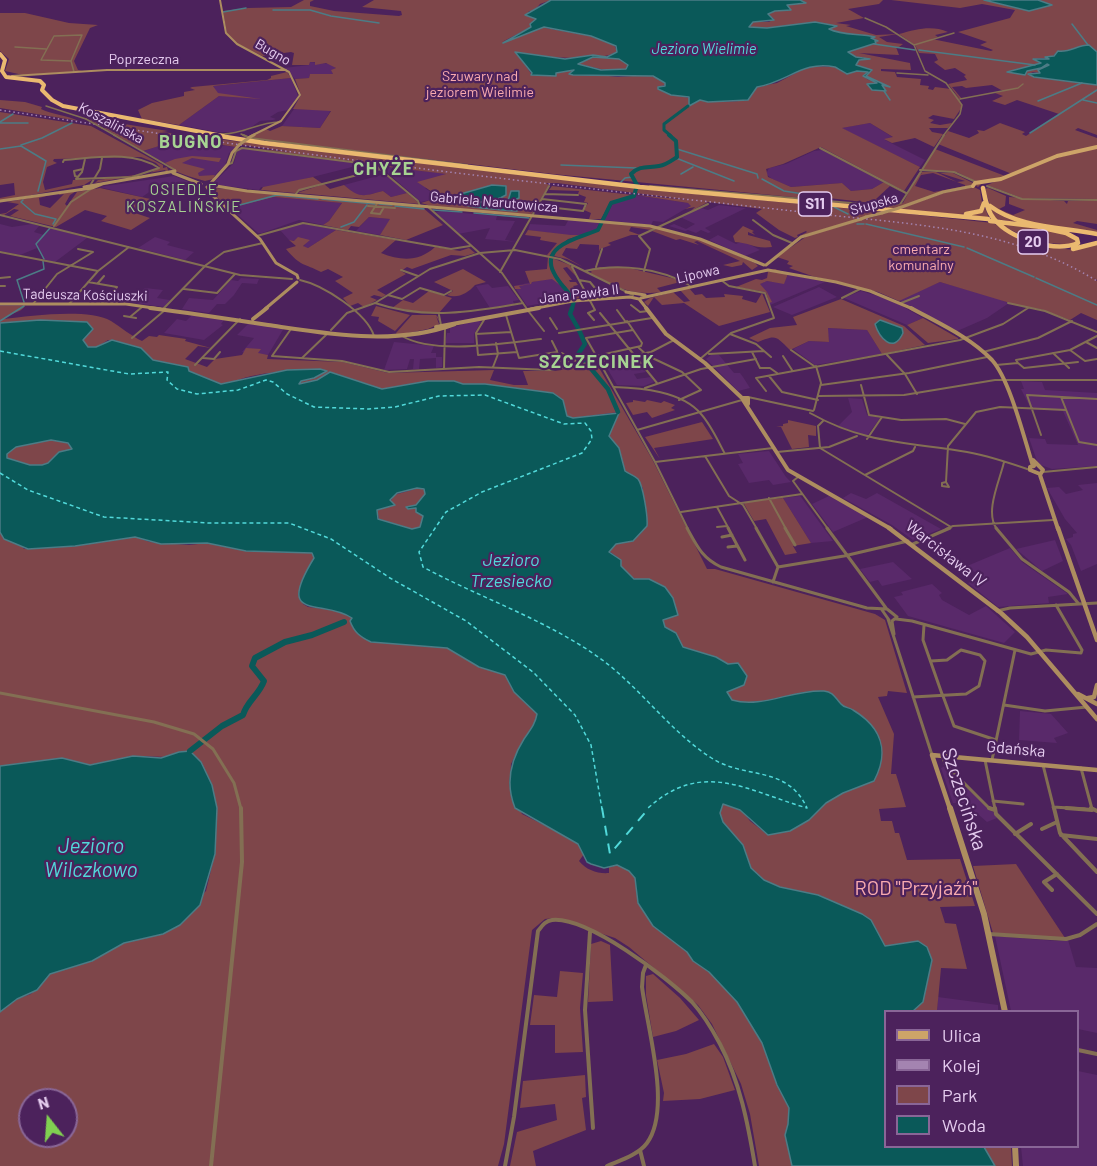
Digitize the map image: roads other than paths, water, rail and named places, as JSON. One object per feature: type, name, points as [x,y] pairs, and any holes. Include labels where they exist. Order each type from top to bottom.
[{"type":"highway","points":[[0,54],[5,60],[2,71],[6,77],[40,81],[44,85],[43,92],[52,100],[80,110]]},
{"type":"highway","name":"S11","points":[[80,110],[89,114],[248,142],[637,186],[989,220]]},
{"type":"highway","name":"S11","points":[[80,110],[250,141],[637,186],[898,209],[1097,235]]},
{"type":"highway","name":"20","points":[[980,186],[989,216],[997,225],[1023,238],[1066,249],[1097,243]]},
{"type":"highway","points":[[898,209],[971,214],[983,209],[986,204],[995,220],[1015,234],[1059,247],[1072,247],[1078,243],[1071,234],[1043,228]]},
{"type":"highway","name":"20","points":[[986,204],[1007,217],[1097,235]]},
{"type":"highway","name":"S11","points":[[998,221],[1097,235]]},
{"type":"main road","name":"Słupska","points":[[980,186],[1055,157],[1097,147]]},
{"type":"street","name":"Bugno","points":[[220,0],[224,29],[232,40],[286,70],[293,78],[300,96],[279,122]]},
{"type":"street","points":[[187,128],[223,134],[241,134],[250,138],[637,186],[887,206],[901,203],[920,170],[962,110],[960,99],[946,83],[924,70],[914,45],[894,31],[865,18]]},
{"type":"street","points":[[914,45],[954,33]]},
{"type":"street","points":[[71,60],[42,61],[55,36],[79,34],[83,37],[71,60],[74,72]]},
{"type":"street","points":[[15,48],[47,49]]},
{"type":"street","name":"Poprzeczna","points":[[6,77],[110,70],[286,70]]},
{"type":"street","points":[[897,73],[932,75]]},
{"type":"street","points":[[960,99],[1018,88],[1023,84]]},
{"type":"street","name":"Koszalińska","points":[[46,106],[86,119],[160,162],[171,171],[207,184]]},
{"type":"street","points":[[241,134],[266,122],[279,122]]},
{"type":"street","points":[[279,122],[249,137],[232,153],[229,164],[207,184],[212,195],[263,243],[276,263],[295,280]]},
{"type":"street","points":[[241,146],[371,164],[381,169],[420,202],[420,206]]},
{"type":"street","points":[[820,148],[906,193]]},
{"type":"street","points":[[63,162],[64,160],[140,157],[154,163],[159,168],[153,172],[94,180],[76,179],[78,177],[75,176],[74,171],[83,169]]},
{"type":"street","points":[[53,227],[62,218],[71,202],[90,187],[100,169],[102,158]]},
{"type":"street","points":[[78,177],[85,159]]},
{"type":"street","points":[[154,163],[160,162]]},
{"type":"street","name":"Koszalińska","points":[[163,164],[171,171]]},
{"type":"street","points":[[295,195],[300,190],[381,169]]},
{"type":"street","points":[[920,170],[953,172],[980,186],[1025,199],[1097,200]]},
{"type":"street","points":[[0,201],[171,171]]},
{"type":"street","name":"Gabriela Narutowicza","points":[[207,184],[223,188],[378,202],[394,207],[427,206],[658,228],[700,239],[756,263],[772,267]]},
{"type":"street","points":[[500,272],[549,186]]},
{"type":"street","name":"Słupska","points":[[764,266],[772,267],[792,243],[809,233],[898,209],[943,192],[980,186]]},
{"type":"street","points":[[545,194],[578,195]]},
{"type":"street","points":[[542,199],[584,203],[586,204],[583,211]]},
{"type":"street","points":[[378,202],[371,213],[380,214],[384,207]]},
{"type":"street","points":[[644,271],[650,249],[639,236],[708,204]]},
{"type":"street","points":[[368,206],[394,207]]},
{"type":"street","points":[[427,206],[500,272],[544,331]]},
{"type":"street","points":[[538,206],[588,211]]},
{"type":"street","points":[[0,215],[235,274],[309,281],[333,294],[353,311],[374,333],[373,338]]},
{"type":"street","points":[[753,220],[773,235],[792,243]]},
{"type":"street","points":[[256,236],[303,222],[451,249],[470,246]]},
{"type":"street","points":[[132,338],[165,309],[205,267],[226,251],[263,243]]},
{"type":"street","points":[[69,304],[98,271],[129,247]]},
{"type":"street","points":[[33,304],[55,276],[69,265],[85,259],[93,252],[78,249]]},
{"type":"street","points":[[596,267],[602,249]]},
{"type":"street","points":[[302,358],[346,314],[375,303],[434,268],[478,253],[514,250],[552,257],[642,299]]},
{"type":"street","points":[[0,252],[98,271]]},
{"type":"street","points":[[575,266],[572,267],[595,310],[588,313],[594,320]]},
{"type":"street","name":"Lipowa","points":[[752,272],[764,266]]},
{"type":"street","points":[[585,271],[596,267],[626,267],[682,278],[691,286]]},
{"type":"street","points":[[772,267],[857,288],[901,303],[964,339],[983,352],[996,365],[1004,380],[1097,640]]},
{"type":"street","name":"Lipowa","points":[[642,299],[772,267]]},
{"type":"street","points":[[401,270],[418,276]]},
{"type":"street","points":[[184,289],[215,293],[235,274]]},
{"type":"street","points":[[98,283],[104,276]]},
{"type":"street","points":[[0,278],[10,278]]},
{"type":"street","points":[[700,359],[709,354],[730,334],[774,317],[765,293],[729,286],[720,279]]},
{"type":"street","points":[[195,365],[248,319],[262,311],[295,280]]},
{"type":"street","points":[[579,280],[590,282],[599,293],[589,298]]},
{"type":"street","points":[[88,282],[117,287],[102,303]]},
{"type":"street","points":[[0,286],[5,286]]},
{"type":"street","points":[[388,295],[402,299],[420,288],[444,295],[451,291]]},
{"type":"street","points":[[842,298],[857,288]]},
{"type":"street","points":[[852,292],[857,288]]},
{"type":"street","points":[[626,292],[631,297],[642,299]]},
{"type":"street","points":[[620,298],[626,292]]},
{"type":"street","points":[[901,303],[919,296]]},
{"type":"street","name":"Jana Pawła II","points":[[380,338],[402,336],[511,312],[589,298],[631,297]]},
{"type":"street","points":[[620,298],[642,299]]},
{"type":"street","name":"Warcisława IV","points":[[642,299],[662,329],[745,399],[782,462],[798,477],[882,523],[911,543],[1017,627],[1076,693],[1090,704],[1097,704]]},
{"type":"street","name":"Jana Pawła II","points":[[527,310],[574,302]]},
{"type":"street","name":"Tadeusza Kościuszki","points":[[0,304],[102,303],[143,306],[248,319],[287,328],[296,327],[380,338]]},
{"type":"street","points":[[375,303],[401,311],[440,315],[461,314],[523,303]]},
{"type":"street","points":[[1008,303],[1046,311],[1097,332]]},
{"type":"street","points":[[130,317],[143,306]]},
{"type":"street","points":[[631,306],[640,312],[648,311]]},
{"type":"street","points":[[766,391],[756,378],[964,339],[1005,323],[1028,308]]},
{"type":"street","points":[[287,328],[271,355],[342,361],[389,372],[493,368],[562,369],[639,348],[642,343],[616,310]]},
{"type":"street","points":[[600,313],[657,383]]},
{"type":"street","points":[[440,315],[443,327],[444,369]]},
{"type":"street","points":[[124,316],[136,318]]},
{"type":"street","points":[[517,351],[478,355],[476,334],[480,319],[507,316],[511,332],[517,351],[519,358],[557,352]]},
{"type":"street","points":[[550,318],[557,329]]},
{"type":"street","points":[[559,333],[652,318]]},
{"type":"street","points":[[983,352],[1038,339],[1072,321]]},
{"type":"street","points":[[632,329],[586,338],[655,462],[700,554],[721,567],[867,608],[884,609],[895,618]]},
{"type":"street","points":[[476,334],[511,332]]},
{"type":"street","points":[[730,334],[754,344],[771,357]]},
{"type":"street","points":[[402,336],[409,342],[443,345],[541,339]]},
{"type":"street","points":[[1018,363],[1016,360],[1070,350],[1097,336]]},
{"type":"street","points":[[964,339],[987,357],[1004,380]]},
{"type":"street","points":[[597,361],[644,354],[674,340]]},
{"type":"street","points":[[552,341],[563,364],[576,360]]},
{"type":"street","points":[[1086,342],[1097,348]]},
{"type":"street","points":[[493,368],[498,354],[496,343]]},
{"type":"street","points":[[639,348],[644,354],[684,374],[702,391],[680,400]]},
{"type":"street","points":[[791,350],[815,367],[820,374],[821,385],[818,398],[811,411]]},
{"type":"street","points":[[1070,350],[1084,361],[1097,359]]},
{"type":"street","points":[[709,354],[764,351]]},
{"type":"street","points":[[202,358],[214,359],[220,352]]},
{"type":"street","points":[[752,352],[760,368],[770,368],[777,373]]},
{"type":"street","points":[[562,353],[581,365]]},
{"type":"street","points":[[1053,353],[1069,368]]},
{"type":"street","points":[[887,355],[905,374],[917,394]]},
{"type":"street","points":[[783,356],[792,370]]},
{"type":"street","points":[[821,385],[905,374],[987,357]]},
{"type":"street","points":[[202,358],[210,360],[207,363]]},
{"type":"street","points":[[645,388],[709,367],[756,359]]},
{"type":"street","points":[[996,365],[1018,363],[1024,368],[1078,362]]},
{"type":"street","points":[[769,376],[782,392],[818,398],[917,394],[1004,380],[1097,380]]},
{"type":"street","points":[[1092,381],[1097,387]]},
{"type":"street","points":[[861,385],[869,415],[909,420],[946,419],[965,424]]},
{"type":"street","points":[[651,386],[655,391]]},
{"type":"street","points":[[614,387],[645,388],[680,400],[699,412],[726,454]]},
{"type":"street","points":[[1041,435],[1026,396],[1097,399]]},
{"type":"street","points":[[1060,397],[1080,443],[1097,445]]},
{"type":"street","points":[[637,430],[745,399],[758,399],[811,411],[819,419],[867,439],[977,454],[1036,470],[1097,467]]},
{"type":"street","points":[[946,483],[948,450],[973,414],[982,410],[1014,408],[1066,410]]},
{"type":"street","points":[[867,439],[882,417]]},
{"type":"street","points":[[820,448],[818,426],[823,421]]},
{"type":"street","points":[[655,462],[726,454],[820,448],[833,446],[857,436]]},
{"type":"street","points":[[865,476],[914,450],[915,447]]},
{"type":"street","points":[[820,448],[951,527]]},
{"type":"street","points":[[705,456],[729,496],[743,505],[778,567],[773,582]]},
{"type":"street","points":[[1004,462],[992,510],[993,523],[1021,557],[1069,592],[1078,603]]},
{"type":"street","points":[[798,477],[793,481],[847,555],[884,609],[888,619],[912,621],[1031,654],[1046,650],[1082,652],[1056,605]]},
{"type":"street","points":[[681,512],[802,494]]},
{"type":"street","points":[[769,498],[795,545]]},
{"type":"street","points":[[717,507],[745,560]]},
{"type":"street","points":[[778,567],[911,543],[951,527],[993,523],[1055,522]]},
{"type":"street","points":[[717,527],[727,526]]},
{"type":"street","points":[[722,537],[732,536]]},
{"type":"street","points":[[728,547],[738,546]]},
{"type":"street","points":[[997,611],[1007,608],[1097,603]]},
{"type":"street","name":"Szczecińska","points":[[894,634],[895,618]]},
{"type":"street","name":"Szczecińska","points":[[888,619],[989,934],[1005,1010]]},
{"type":"street","points":[[924,624],[923,640],[954,726],[996,740]]},
{"type":"street","points":[[913,697],[965,694],[977,688],[985,660],[980,655],[961,650],[947,660],[931,661]]},
{"type":"street","points":[[992,760],[1015,650]]},
{"type":"street","points":[[1083,698],[1094,697],[1097,685]]},
{"type":"street","points":[[0,693],[154,722],[201,738],[207,742],[234,783],[241,808],[242,862],[211,1166]]},
{"type":"street","name":"Warcisława IV","points":[[1083,698],[1097,719]]},
{"type":"street","points":[[1004,705],[1032,711],[1067,711],[1087,707]]},
{"type":"street","name":"Gdańska","points":[[932,755],[1097,770]]},
{"type":"street","points":[[942,756],[945,764],[989,808],[995,810]]},
{"type":"street","points":[[985,760],[995,810],[999,818],[1097,914]]},
{"type":"street","points":[[1043,765],[1061,835],[1097,872]]},
{"type":"street","points":[[1053,807],[1095,811],[1081,768]]},
{"type":"street","points":[[993,801],[1023,804]]},
{"type":"street","points":[[1042,829],[1057,822]]},
{"type":"street","points":[[1015,834],[1031,824]]},
{"type":"street","points":[[1061,835],[1097,839]]},
{"type":"street","points":[[1052,890],[1044,882],[1057,874]]},
{"type":"street","points":[[505,1166],[514,1117],[538,931],[546,922],[554,920],[613,940],[696,1007],[709,1026],[729,1065],[743,1101],[755,1166]]},
{"type":"street","points":[[989,934],[1066,939],[1080,935],[1097,924]]},
{"type":"street","points":[[590,932],[585,1010],[593,1128]]},
{"type":"street","points":[[607,1166],[640,1150],[651,1139],[653,1132],[658,1102],[642,984],[642,972],[646,965]]},
{"type":"street","points":[[1079,1050],[1097,1054]]},
{"type":"street","points":[[1015,1148],[1016,1166]]},
{"type":"street","points":[[640,1150],[644,1166]]},
{"type":"water","name":"Jezioro Wielimie","points":[[551,0],[800,0],[806,3],[787,5],[791,10],[768,14],[774,20],[753,22],[749,27],[767,28],[815,22],[837,26],[829,29],[840,33],[875,37],[871,38],[878,41],[875,41],[876,43],[848,52],[856,57],[870,59],[859,60],[856,65],[872,70],[866,76],[890,87],[882,85],[886,91],[872,90],[867,84],[877,83],[863,76],[868,72],[857,71],[847,74],[835,67],[814,66],[757,87],[748,100],[708,102],[700,100],[689,106],[689,97],[671,95],[658,89],[658,87],[665,86],[665,83],[653,76],[569,74],[574,70],[556,73],[556,76],[531,75],[532,73],[515,52],[565,59],[593,55],[607,57],[617,52],[616,46],[591,36],[544,27],[503,43],[531,27],[530,24],[536,19],[525,15]],"holes":[[[593,57],[619,59],[628,65],[626,69],[601,70],[578,64]]]},
{"type":"water","points":[[984,0],[1038,0],[1052,5],[1029,11]]},
{"type":"water","points":[[1089,45],[1097,52],[1097,85],[1034,77],[1028,74],[1040,73],[1038,70],[1049,65],[1047,64],[1027,71],[1025,75],[1007,72],[1041,63],[1033,59],[1049,59],[1045,57],[1054,56],[1058,51]]},
{"type":"water","points":[[492,185],[506,186],[506,195],[479,202],[462,201],[457,195]]},
{"type":"water","points":[[511,191],[519,191],[519,198],[514,200],[518,201],[502,206],[517,204],[517,211],[466,205],[508,201]]},
{"type":"water","name":"Jezioro Trzesiecko","points":[[40,320],[87,322],[93,329],[83,340],[88,347],[96,347],[112,340],[141,348],[153,360],[188,367],[189,371],[221,384],[287,370],[320,369],[327,371],[314,378],[301,381],[299,384],[317,380],[330,372],[382,389],[428,381],[454,381],[463,384],[485,384],[553,393],[563,400],[567,416],[573,418],[619,413],[609,436],[619,448],[625,471],[640,482],[645,501],[647,526],[633,541],[616,544],[609,552],[621,560],[621,566],[634,579],[649,579],[665,587],[673,598],[678,615],[663,620],[665,627],[676,633],[683,647],[716,657],[728,664],[738,663],[747,676],[744,685],[727,692],[732,700],[766,701],[812,691],[824,691],[863,717],[876,732],[880,741],[881,760],[874,781],[843,793],[826,803],[809,820],[790,831],[768,835],[740,810],[723,804],[720,813],[723,822],[743,845],[751,868],[764,880],[780,887],[818,895],[862,914],[871,920],[885,946],[918,941],[927,947],[932,960],[923,1002],[914,1010],[884,1010],[884,1148],[985,1148],[995,1166],[792,1166],[785,1135],[789,1108],[777,1085],[762,1043],[737,1002],[709,972],[693,961],[687,952],[653,926],[638,903],[635,878],[629,871],[617,865],[604,868],[587,862],[578,844],[515,808],[510,790],[510,772],[519,747],[534,724],[537,714],[514,692],[505,675],[479,667],[447,648],[371,642],[356,631],[350,621],[352,618],[340,612],[307,605],[301,600],[299,592],[303,578],[314,558],[312,553],[246,551],[207,543],[161,544],[135,537],[75,546],[28,549],[4,539],[0,532],[0,323]],"holes":[[[51,440],[68,443],[72,449],[59,452],[48,463],[42,465],[30,465],[7,458],[7,454],[16,447]],[[417,488],[424,489],[425,494],[416,505],[406,507],[416,508],[416,512],[423,516],[420,527],[412,529],[378,519],[377,510],[395,505],[390,500],[397,493]]]},
{"type":"water","points":[[880,320],[902,328],[903,333],[895,343],[887,342],[880,334],[875,324]]},
{"type":"water","name":"Jezioro Wilczkowo","points":[[190,751],[201,762],[212,785],[217,808],[215,854],[200,905],[180,925],[163,934],[124,943],[92,961],[50,974],[37,990],[17,999],[0,1012],[0,766],[62,758],[90,765],[133,756],[161,758]]},
{"type":"waterway","points":[[223,12],[246,8]]},
{"type":"waterway","points":[[273,10],[310,10],[331,16],[379,23]]},
{"type":"waterway","points":[[1072,24],[1088,45]]},
{"type":"waterway","points":[[874,44],[915,50]]},
{"type":"waterway","points":[[919,50],[1035,65]]},
{"type":"waterway","points":[[1038,101],[1082,83]]},
{"type":"waterway","points":[[1030,133],[1097,90]]},
{"type":"waterway","points":[[884,91],[890,100]]},
{"type":"waterway","points":[[1083,100],[1097,103]]},
{"type":"waterway","points":[[671,136],[664,130],[664,124],[688,106]]},
{"type":"waterway","points":[[0,122],[13,114]]},
{"type":"waterway","points":[[0,123],[28,123]]},
{"type":"waterway","points":[[21,145],[42,138],[72,123]]},
{"type":"waterway","points":[[572,309],[574,301],[554,273],[551,263],[552,256],[564,244],[598,230],[611,203],[634,196],[637,185],[631,174],[634,171],[664,165],[677,157],[676,141],[669,135]]},
{"type":"waterway","points":[[0,149],[21,146],[46,161],[38,191]]},
{"type":"waterway","points":[[677,149],[757,174],[758,178]]},
{"type":"waterway","points":[[676,158],[734,181]]},
{"type":"waterway","points":[[561,165],[636,168]]},
{"type":"waterway","points":[[681,174],[693,167]]},
{"type":"waterway","points":[[621,182],[625,178],[632,177]]},
{"type":"waterway","points":[[762,179],[784,191],[816,196],[829,201]]},
{"type":"waterway","points":[[236,206],[277,195],[318,199]]},
{"type":"waterway","points":[[322,199],[375,204]]},
{"type":"waterway","points":[[23,200],[21,202],[35,214],[56,219],[53,224]]},
{"type":"waterway","points":[[379,204],[392,205]]},
{"type":"waterway","points":[[341,227],[354,222],[367,205]]},
{"type":"waterway","points":[[395,206],[424,209]]},
{"type":"waterway","points":[[834,207],[848,214]]},
{"type":"waterway","points":[[433,210],[462,212]]},
{"type":"waterway","points":[[474,213],[529,218]]},
{"type":"waterway","points":[[857,224],[864,224]]},
{"type":"waterway","points":[[866,224],[964,247]]},
{"type":"waterway","points":[[44,259],[36,244],[50,228]]},
{"type":"waterway","points":[[967,248],[1034,277]]},
{"type":"waterway","points":[[24,302],[17,280],[44,269],[43,261]]},
{"type":"waterway","points":[[1036,278],[1097,305]]},
{"type":"waterway","points":[[0,321],[24,306]]},
{"type":"waterway","points":[[572,308],[570,314],[578,328]]},
{"type":"waterway","points":[[579,330],[585,344],[576,357],[584,362]]},
{"type":"waterway","points":[[588,365],[608,389],[618,412]]},
{"type":"waterway","points":[[190,751],[222,726],[243,715],[264,681],[252,666],[255,658],[285,642],[312,635],[344,622]]},
{"type":"railway","points":[[0,110],[445,172],[933,227],[1000,240],[1065,264],[1097,281]]},
{"type":"district","name":"BUGNO","points":[[191,142]]},
{"type":"district","name":"CHYŻE","points":[[384,169]]},
{"type":"district","name":"OSIEDLE KOSZALIŃSKIE","points":[[184,198]]},
{"type":"district","name":"SZCZECINEK","points":[[597,362]]},
{"type":"park label","name":"Szuwary nad jeziorem Wielimie","points":[[480,84]]},
{"type":"park label","name":"cmentarz komunalny","points":[[921,258]]},
{"type":"park label","name":"ROD \"Przyjaźń\"","points":[[916,888]]}]
